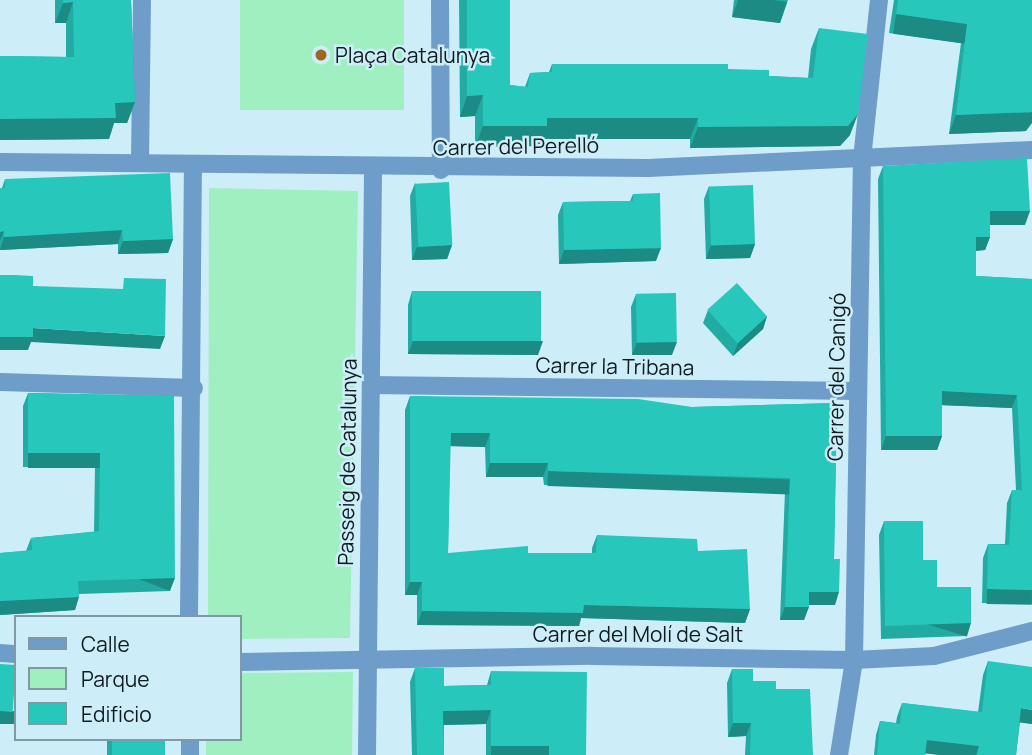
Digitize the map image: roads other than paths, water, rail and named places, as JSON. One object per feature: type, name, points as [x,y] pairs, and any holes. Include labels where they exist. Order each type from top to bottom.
[{"type":"street","points":[[140,162],[142,0]]},
{"type":"street","points":[[440,0],[441,170]]},
{"type":"street","name":"Carrer del Canigó","points":[[839,755],[854,660],[862,159],[879,0]]},
{"type":"street","name":"Carrer del Perelló","points":[[0,162],[140,162],[441,170],[862,159],[1032,150]]},
{"type":"street","points":[[189,615],[194,388],[193,165]]},
{"type":"street","name":"Passeig de Catalunya","points":[[367,755],[373,170]]},
{"type":"street","points":[[0,382],[194,388]]},
{"type":"street","name":"Carrer la Tribana","points":[[371,385],[858,391]]},
{"type":"street","name":"Carrer del Molí de Salt","points":[[242,662],[854,660],[934,656],[1032,631]]},
{"type":"place","name":"Plaça Catalunya","points":[[321,55]]}]
